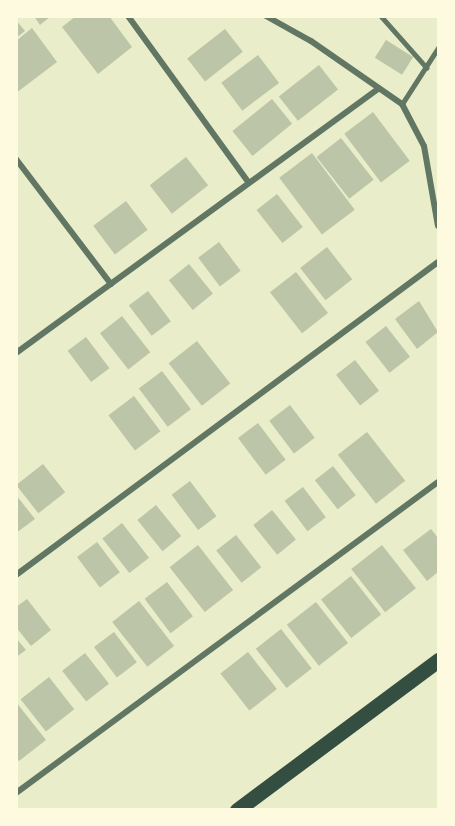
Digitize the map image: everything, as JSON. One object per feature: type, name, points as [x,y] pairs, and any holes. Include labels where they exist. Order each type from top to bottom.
[{"type":"main road","points":[[237,810],[438,660]]},
{"type":"street","points":[[128,16],[248,182]]},
{"type":"street","points":[[266,16],[311,41],[402,104],[424,146],[438,226]]},
{"type":"street","points":[[16,353],[379,88]]},
{"type":"street","points":[[16,159],[111,284]]},
{"type":"street","points":[[16,575],[438,262]]},
{"type":"street","points":[[16,793],[438,482]]},
{"type":"lane","points":[[381,16],[427,68]]},
{"type":"lane","points":[[402,104],[438,48]]},
{"type":"building","points":[[34,16],[51,16],[40,25]]},
{"type":"building","points":[[76,16],[109,16],[132,47],[98,74],[62,27]]},
{"type":"building","points":[[16,20],[25,31],[16,38]]},
{"type":"building","points":[[32,28],[57,62],[16,93],[16,41]]},
{"type":"building","points":[[225,29],[243,52],[205,81],[187,59]]},
{"type":"building","points":[[386,40],[413,57],[402,75],[375,58]]},
{"type":"building","points":[[258,55],[279,83],[242,111],[221,83]]},
{"type":"building","points":[[319,65],[338,89],[298,121],[279,96]]},
{"type":"building","points":[[272,99],[292,124],[253,156],[232,131]]},
{"type":"building","points":[[373,112],[410,161],[381,182],[344,134]]},
{"type":"building","points":[[341,138],[374,180],[349,199],[317,157]]},
{"type":"building","points":[[312,153],[355,210],[322,234],[279,178]]},
{"type":"building","points":[[186,157],[208,185],[172,214],[150,185]]},
{"type":"building","points":[[277,194],[303,227],[282,243],[257,210]]},
{"type":"building","points":[[126,201],[148,230],[115,254],[93,226]]},
{"type":"building","points":[[219,242],[241,271],[220,286],[198,258]]},
{"type":"building","points":[[327,247],[352,279],[325,300],[300,268]]},
{"type":"building","points":[[189,264],[213,294],[193,310],[169,280]]},
{"type":"building","points":[[296,272],[328,313],[302,333],[270,292]]},
{"type":"building","points":[[148,291],[171,321],[152,336],[129,305]]},
{"type":"building","points":[[419,301],[438,332],[417,349],[395,319]]},
{"type":"building","points":[[122,316],[150,352],[128,369],[100,333]]},
{"type":"building","points":[[386,326],[410,357],[390,373],[366,342]]},
{"type":"building","points":[[86,337],[109,368],[91,382],[68,351]]},
{"type":"building","points":[[197,341],[230,384],[202,406],[169,363]]},
{"type":"building","points":[[355,360],[379,391],[360,406],[336,375]]},
{"type":"building","points":[[162,371],[191,409],[168,427],[139,388]]},
{"type":"building","points":[[134,396],[160,431],[135,450],[108,415]]},
{"type":"building","points":[[290,405],[315,438],[294,453],[269,421]]},
{"type":"building","points":[[258,423],[286,460],[266,475],[238,438]]},
{"type":"building","points":[[367,432],[405,481],[376,504],[338,455]]},
{"type":"building","points":[[43,464],[65,492],[38,513],[16,485]]},
{"type":"building","points":[[333,466],[356,495],[338,509],[315,480]]},
{"type":"building","points":[[190,481],[216,516],[198,530],[172,495]]},
{"type":"building","points":[[303,487],[326,517],[308,531],[285,501]]},
{"type":"building","points":[[16,495],[35,519],[16,533]]},
{"type":"building","points":[[156,505],[181,536],[163,551],[137,520]]},
{"type":"building","points":[[272,510],[296,540],[277,555],[253,525]]},
{"type":"building","points":[[122,523],[149,558],[129,573],[102,538]]},
{"type":"building","points":[[431,529],[438,538],[438,572],[427,581],[403,550]]},
{"type":"building","points":[[236,535],[261,567],[242,583],[216,550]]},
{"type":"building","points":[[97,542],[120,572],[100,587],[77,557]]},
{"type":"building","points":[[198,545],[233,590],[205,612],[170,567]]},
{"type":"building","points":[[382,545],[416,588],[385,612],[351,569]]},
{"type":"building","points":[[351,576],[381,615],[351,638],[321,599]]},
{"type":"building","points":[[167,582],[193,616],[171,633],[145,599]]},
{"type":"building","points":[[27,599],[51,630],[31,646],[16,627],[16,607]]},
{"type":"building","points":[[139,601],[174,646],[147,667],[112,622]]},
{"type":"building","points":[[316,602],[348,643],[319,666],[287,625]]},
{"type":"building","points":[[281,629],[312,668],[287,688],[256,649]]},
{"type":"building","points":[[114,632],[137,662],[117,677],[94,647]]},
{"type":"building","points":[[16,638],[26,650],[16,657]]},
{"type":"building","points":[[248,652],[277,689],[249,711],[220,674]]},
{"type":"building","points":[[85,653],[109,684],[86,702],[62,671]]},
{"type":"building","points":[[49,677],[74,709],[46,731],[21,699]]},
{"type":"building","points":[[16,702],[46,740],[19,761],[16,758]]}]
